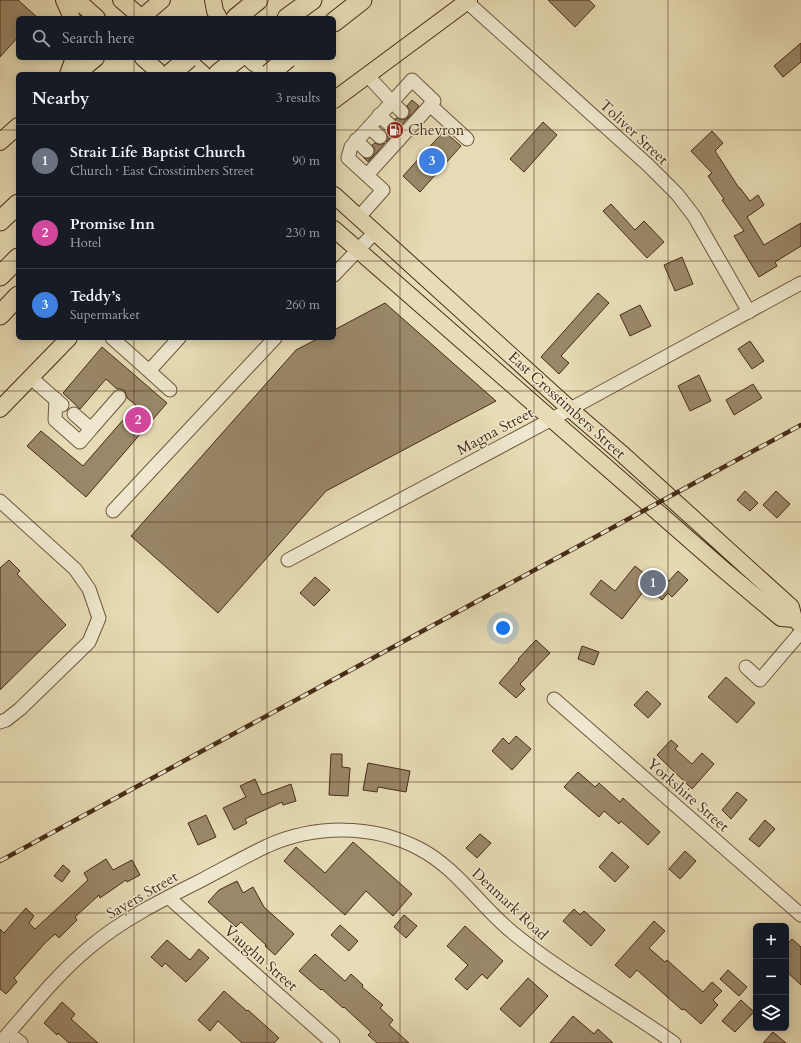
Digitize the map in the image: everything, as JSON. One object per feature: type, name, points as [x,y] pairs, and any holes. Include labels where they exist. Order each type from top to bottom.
[{"type":"highway","points":[[290,16],[312,0]]},
{"type":"highway","points":[[336,20],[362,0]]},
{"type":"highway","points":[[238,16],[256,1]]},
{"type":"highway","points":[[172,72],[187,60]]},
{"type":"highway","points":[[220,72],[236,60]]},
{"type":"highway","points":[[271,72],[286,60]]},
{"type":"highway","points":[[0,221],[16,206]]},
{"type":"highway","points":[[0,276],[16,260]]},
{"type":"highway","points":[[0,315],[16,298]]},
{"type":"main road","points":[[64,0],[71,16]]},
{"type":"main road","points":[[77,0],[95,16]]},
{"type":"main road","points":[[120,0],[139,16]]},
{"type":"main road","points":[[143,16],[162,0]]},
{"type":"main road","points":[[213,0],[215,12],[218,16]]},
{"type":"main road","points":[[336,99],[468,1]]},
{"type":"main road","points":[[69,72],[73,60]]},
{"type":"main road","points":[[79,72],[94,60]]},
{"type":"main road","points":[[145,60],[159,72]]},
{"type":"main road","points":[[187,60],[201,72]]},
{"type":"main road","points":[[252,60],[270,72]]},
{"type":"main road","points":[[336,89],[363,79]]},
{"type":"main road","points":[[0,142],[16,128]]},
{"type":"main road","name":"East Crosstimbers Street","points":[[336,197],[791,607],[799,622]]},
{"type":"main road","name":"East Crosstimbers Street","points":[[336,231],[650,506],[781,618],[799,622]]},
{"type":"main road","points":[[0,409],[67,340]]},
{"type":"street","name":"Toliver Street","points":[[468,1],[648,165],[677,194],[694,216],[749,312]]},
{"type":"street","points":[[363,79],[392,102],[409,118]]},
{"type":"street","points":[[359,217],[383,190],[348,158],[351,147],[412,80],[434,101],[409,118],[375,157],[367,175]]},
{"type":"street","points":[[430,105],[467,140]]},
{"type":"street","points":[[380,115],[397,132]]},
{"type":"street","points":[[368,127],[387,143]]},
{"type":"street","points":[[356,140],[375,157]]},
{"type":"street","points":[[336,273],[375,232]]},
{"type":"street","name":"Magna Street","points":[[288,560],[552,419],[801,283]]},
{"type":"street","points":[[114,340],[170,390]]},
{"type":"street","points":[[149,371],[177,340]]},
{"type":"street","points":[[113,511],[273,340]]},
{"type":"street","points":[[30,377],[91,429]]},
{"type":"street","points":[[65,406],[55,420],[80,442],[119,397]]},
{"type":"street","points":[[0,501],[75,570],[89,589],[100,618],[89,642],[20,709],[6,720],[0,722]]},
{"type":"street","points":[[746,667],[760,680],[799,622]]},
{"type":"street","name":"Yorkshire Street","points":[[554,699],[801,915]]},
{"type":"street","name":"Sayers Street","points":[[5,1038],[54,981],[90,947],[115,928],[168,897],[268,845],[309,833],[334,830]]},
{"type":"street","name":"Denmark Road","points":[[334,830],[352,830],[373,833],[399,840],[418,848],[450,870],[511,931],[556,966],[674,1043]]},
{"type":"street","name":"Vaughn Street","points":[[168,897],[333,1043]]},
{"type":"street","points":[[5,1038],[21,1043]]},
{"type":"building","points":[[0,0],[18,0],[36,16],[16,16],[16,39],[0,57]]},
{"type":"building","points":[[548,0],[589,0],[595,6],[575,27]]},
{"type":"building","points":[[801,43],[801,62],[783,77],[774,66]]},
{"type":"building","points":[[412,100],[419,106],[386,142],[388,135],[386,132],[392,133],[398,126],[395,119],[397,118],[404,120],[408,117],[410,110],[407,106]]},
{"type":"building","points":[[543,122],[557,135],[524,172],[510,159]]},
{"type":"building","points":[[444,131],[461,146],[420,192],[403,176]]},
{"type":"building","points":[[712,131],[723,143],[715,151],[739,188],[750,201],[758,195],[764,205],[747,217],[764,245],[801,223],[801,246],[775,262],[777,266],[759,277],[734,236],[744,231],[722,200],[724,199],[708,176],[712,173],[691,151]]},
{"type":"building","points":[[375,143],[379,145],[385,143],[368,162],[363,157],[369,159],[373,156],[375,149],[372,145]]},
{"type":"building","points":[[611,204],[635,230],[644,221],[664,242],[647,258],[603,211]]},
{"type":"building","points":[[682,257],[693,284],[675,291],[664,265]]},
{"type":"building","points":[[598,293],[609,303],[561,356],[569,363],[559,374],[541,357]]},
{"type":"building","points":[[385,303],[496,401],[326,491],[218,613],[131,536],[296,350],[315,340],[336,340],[336,329]]},
{"type":"building","points":[[640,305],[651,326],[630,336],[620,315]]},
{"type":"building","points":[[750,341],[764,361],[752,369],[738,349]]},
{"type":"building","points":[[102,347],[167,403],[86,497],[27,446],[41,431],[83,466],[136,405],[127,398],[125,391],[117,389],[106,379],[80,409],[63,393]]},
{"type":"building","points":[[699,375],[711,401],[690,411],[678,386]]},
{"type":"building","points":[[753,384],[762,398],[734,415],[726,400]]},
{"type":"building","points":[[745,491],[758,503],[750,511],[737,500]]},
{"type":"building","points":[[776,491],[790,504],[777,518],[763,505]]},
{"type":"building","points":[[9,560],[20,571],[17,574],[66,625],[0,690],[0,568]]},
{"type":"building","points":[[635,566],[660,586],[667,579],[669,581],[678,571],[688,580],[672,597],[668,593],[662,600],[647,587],[622,619],[590,594],[601,580],[615,591]]},
{"type":"building","points":[[315,577],[330,590],[314,606],[300,593]]},
{"type":"building","points":[[536,640],[550,653],[520,684],[525,689],[516,698],[499,683],[519,660],[518,659]]},
{"type":"building","points":[[582,646],[599,652],[594,665],[578,659]]},
{"type":"building","points":[[726,677],[755,703],[737,723],[708,697]]},
{"type":"building","points":[[647,691],[661,704],[648,718],[634,705]]},
{"type":"building","points":[[516,736],[531,749],[512,770],[492,751],[503,738],[509,744]]},
{"type":"building","points":[[671,740],[678,746],[675,749],[692,764],[702,753],[714,764],[692,789],[657,755]]},
{"type":"building","points":[[331,754],[342,754],[342,767],[350,768],[348,796],[329,795]]},
{"type":"building","points":[[368,763],[410,771],[406,792],[378,787],[377,792],[363,790]]},
{"type":"building","points":[[578,772],[595,787],[599,783],[620,802],[623,798],[660,832],[648,845],[621,821],[619,824],[604,811],[599,817],[564,787]]},
{"type":"building","points":[[255,779],[262,795],[291,784],[296,801],[283,805],[282,802],[245,819],[247,823],[234,830],[223,808],[246,797],[240,786]]},
{"type":"building","points":[[737,792],[747,800],[731,819],[722,810]]},
{"type":"building","points":[[206,815],[216,837],[198,845],[188,823]]},
{"type":"building","points":[[765,820],[775,829],[759,847],[749,839]]},
{"type":"building","points":[[480,834],[491,843],[477,858],[466,848]]},
{"type":"building","points":[[353,842],[412,894],[393,916],[366,891],[345,915],[284,861],[296,847],[325,873]]},
{"type":"building","points":[[685,851],[696,861],[680,879],[669,869]]},
{"type":"building","points":[[612,852],[629,867],[615,882],[599,867]]},
{"type":"building","points":[[106,859],[113,870],[132,860],[140,875],[127,882],[126,880],[100,898],[99,895],[75,917],[77,920],[59,938],[55,934],[14,978],[17,982],[6,994],[0,989],[0,929],[4,933],[26,908],[34,916],[29,923],[35,929],[88,880],[84,873]]},
{"type":"building","points":[[63,865],[70,871],[62,882],[54,876]]},
{"type":"building","points":[[237,881],[243,893],[253,887],[264,907],[294,934],[275,955],[241,922],[236,927],[208,902],[219,890]]},
{"type":"building","points":[[574,909],[580,915],[584,911],[605,930],[591,946],[563,921]]},
{"type":"building","points":[[404,915],[417,926],[406,938],[394,927]]},
{"type":"building","points":[[654,921],[665,931],[649,948],[665,962],[667,960],[703,992],[712,982],[722,991],[713,1000],[718,1005],[701,1024],[684,1009],[682,1010],[637,970],[630,978],[615,965]]},
{"type":"building","points":[[340,925],[358,941],[349,951],[331,935]]},
{"type":"building","points":[[465,926],[503,961],[487,979],[482,974],[467,990],[455,979],[468,965],[447,946]]},
{"type":"building","points":[[792,939],[801,947],[801,985],[789,974],[789,942]]},
{"type":"building","points":[[167,940],[190,960],[199,949],[209,958],[186,982],[165,963],[162,967],[151,957]]},
{"type":"building","points":[[315,954],[345,981],[351,974],[363,985],[362,987],[383,1005],[380,1008],[393,1020],[389,1025],[409,1043],[377,1043],[368,1035],[371,1032],[344,1007],[343,1008],[299,971]]},
{"type":"building","points":[[728,970],[747,987],[739,996],[720,979]]},
{"type":"building","points":[[528,978],[548,996],[520,1027],[500,1009]]},
{"type":"building","points":[[224,991],[279,1038],[274,1043],[242,1043],[218,1021],[210,1031],[198,1020]]},
{"type":"building","points":[[741,1000],[753,1011],[753,1013],[735,1032],[722,1021]]},
{"type":"building","points":[[62,1002],[75,1014],[71,1019],[98,1043],[69,1043],[58,1033],[57,1035],[44,1023]]},
{"type":"building","points":[[573,1016],[594,1034],[598,1029],[613,1043],[550,1043]]},
{"type":"building","points":[[773,1032],[786,1043],[763,1043]]},
{"type":"railway","points":[[0,861],[801,425]]},
{"type":"place","name":"Chevron","points":[[395,130]]},
{"type":"place","name":"Teddy’s","points":[[432,161]]},
{"type":"place","name":"Promise Inn","points":[[138,420]]},
{"type":"place","name":"Strait Life Baptist Church","points":[[653,583]]}]
